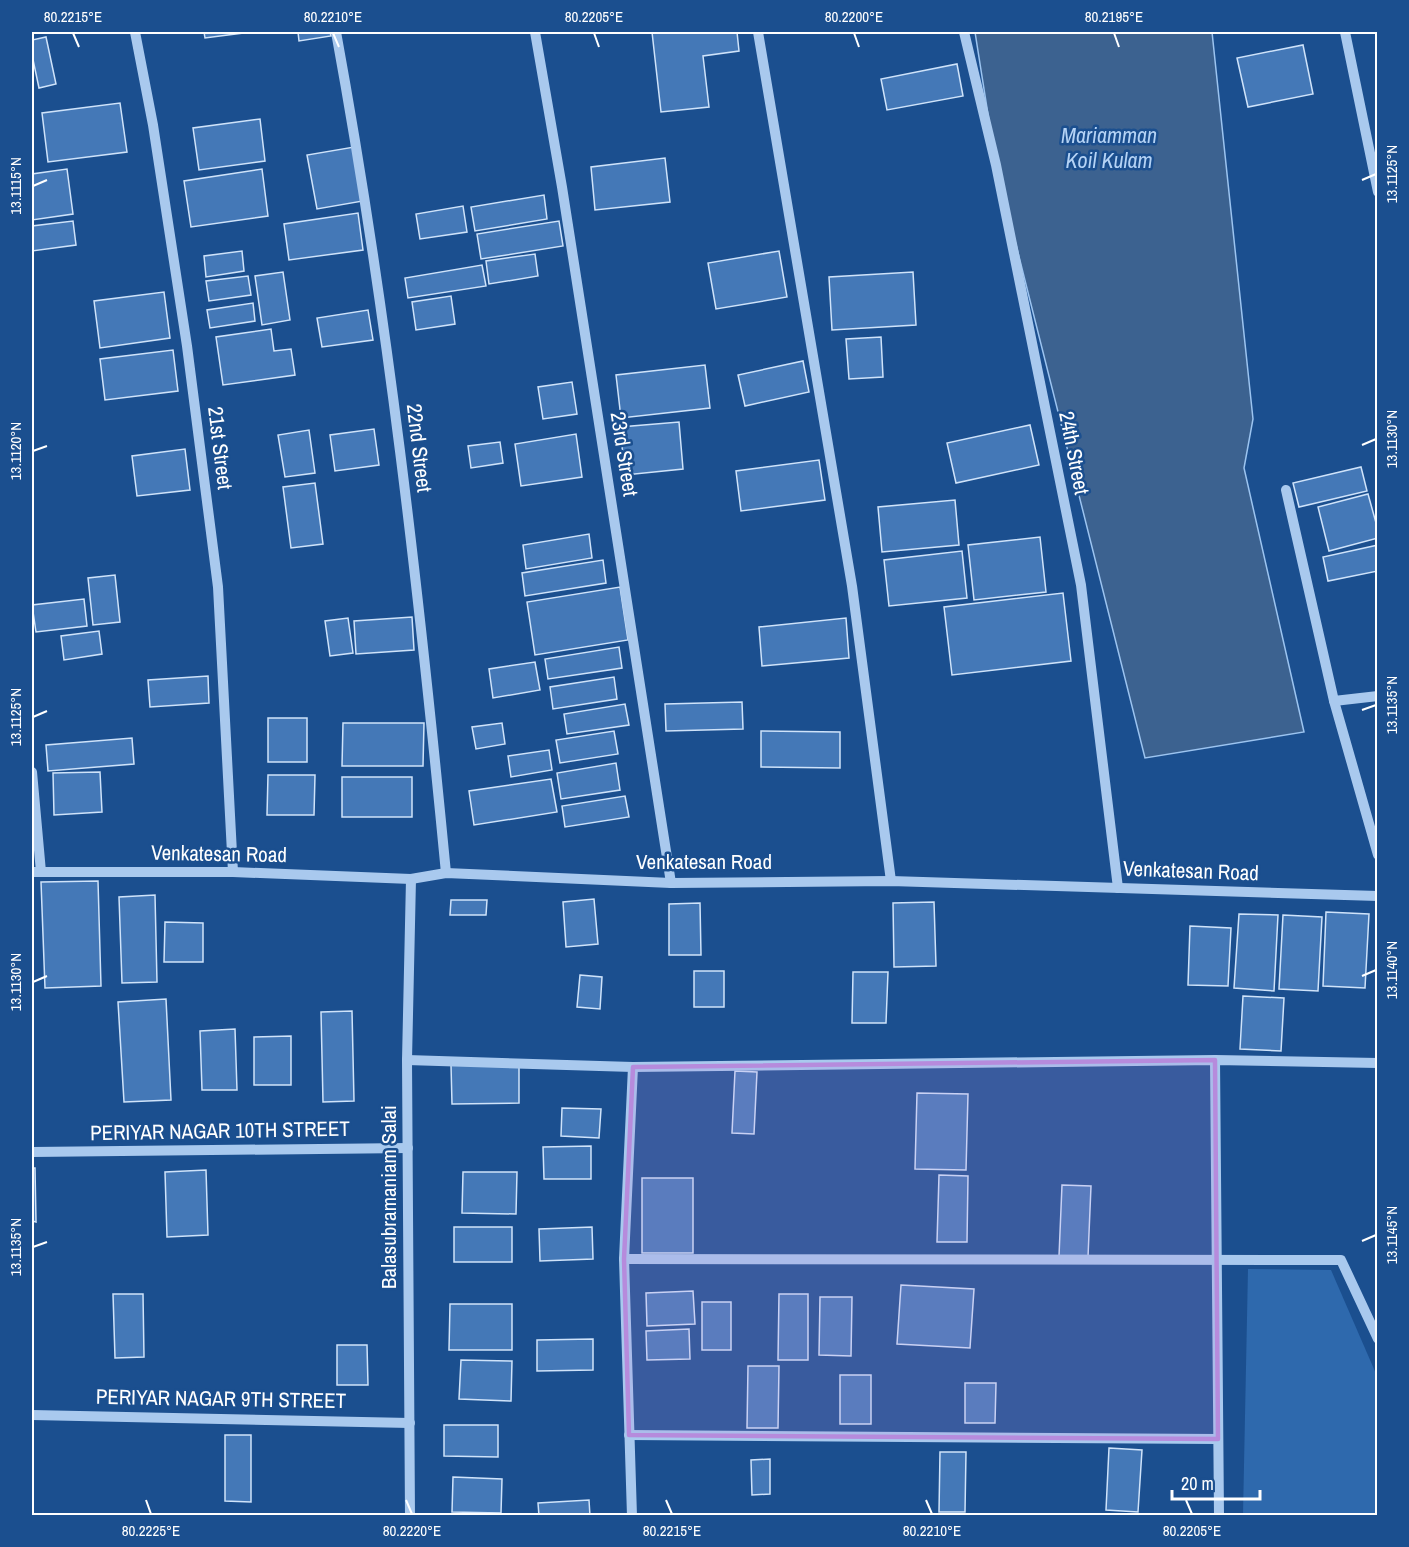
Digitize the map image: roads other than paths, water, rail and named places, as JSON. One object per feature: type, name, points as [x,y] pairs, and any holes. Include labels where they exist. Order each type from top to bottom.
[{"type":"street","name":"21st Street","points":[[135,32],[153,125],[188,346],[218,587],[233,872]]},
{"type":"street","name":"22nd Street","points":[[336,32],[359,159],[400,451],[425,655],[446,873]]},
{"type":"street","name":"23rd Street","points":[[535,32],[564,199],[671,884]]},
{"type":"street","points":[[758,32],[852,586],[891,881]]},
{"type":"street","name":"24th Street","points":[[964,32],[996,165],[1081,585],[1118,888]]},
{"type":"street","points":[[1345,32],[1377,192]]},
{"type":"street","points":[[1286,490],[1334,701],[1377,855]]},
{"type":"street","points":[[1334,701],[1377,696]]},
{"type":"street","points":[[32,772],[36,872]]},
{"type":"street","name":"Venkatesan Road","points":[[36,872],[233,872],[411,879],[446,873],[671,884],[891,881],[1377,896]]},
{"type":"street","name":"Balasubramaniam Salai","points":[[410,1515],[407,1060],[411,879]]},
{"type":"street","points":[[407,1060],[633,1067],[1215,1060],[1377,1063]]},
{"type":"street","points":[[1215,1060],[1219,1515]]},
{"type":"street","points":[[632,1515],[624,1259],[633,1067]]},
{"type":"street","name":"PERIYAR NAGAR 10TH STREET","points":[[32,1152],[408,1148]]},
{"type":"street","points":[[624,1259],[1341,1260],[1377,1339]]},
{"type":"street","name":"PERIYAR NAGAR 9TH STREET","points":[[32,1414],[410,1423]]},
{"type":"street","points":[[629,1435],[1218,1439]]},
{"type":"water","name":"Mariamman Koil Kulam","points":[[975,32],[1212,32],[1253,419],[1244,468],[1304,732],[1145,758],[996,165]]}]
